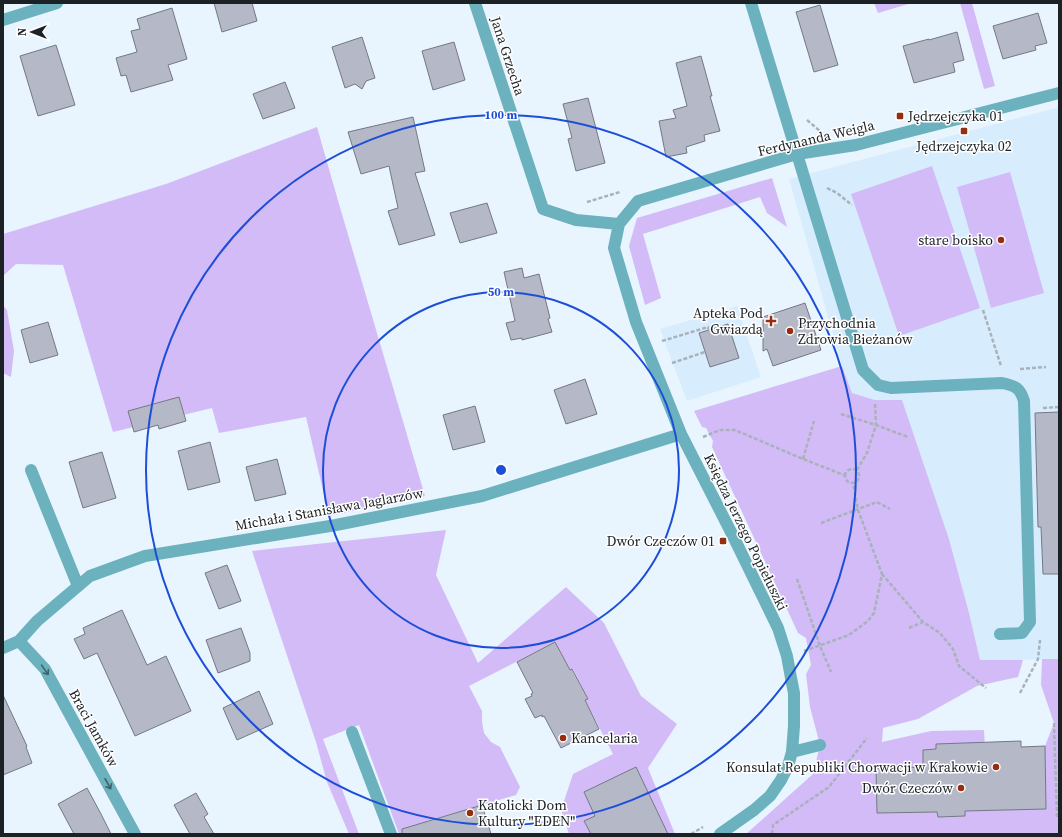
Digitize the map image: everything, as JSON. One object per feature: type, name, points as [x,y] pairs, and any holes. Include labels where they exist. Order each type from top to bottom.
[{"type":"street","points":[[3,20],[57,3]]},
{"type":"street","name":"Jana Grzecha","points":[[475,3],[543,209],[576,220],[619,224]]},
{"type":"street","points":[[751,3],[863,370],[878,385],[891,388],[1002,383],[1012,385],[1021,391],[1024,401],[1030,622],[1022,633],[1000,634]]},
{"type":"street","name":"Ferdynanda Weigla","points":[[619,224],[638,201],[797,154],[856,145],[1059,93]]},
{"type":"street","name":"Księdza Jerzego Popiełuszki","points":[[619,224],[614,248],[636,322],[681,434],[774,621],[787,656],[794,693],[792,752],[788,766],[781,780],[770,796],[754,810],[720,834]]},
{"type":"street","name":"Michała i Stanisława Jaglarzów","points":[[3,648],[19,641],[37,621],[90,576],[145,556],[336,525],[482,496],[681,434]]},
{"type":"street","points":[[31,470],[78,586]]},
{"type":"street","name":"Braci Jamków","points":[[19,641],[45,669],[135,834]]},
{"type":"street","points":[[352,732],[390,834]]},
{"type":"street","points":[[792,752],[820,745]]},
{"type":"path","points":[[804,118],[819,131],[826,132]]},
{"type":"path","points":[[823,189],[827,188],[837,193],[852,205]]},
{"type":"path","points":[[983,310],[1002,370]]},
{"type":"path","points":[[664,340],[708,327],[709,330]]},
{"type":"path","points":[[669,364],[705,352]]},
{"type":"path","points":[[1017,369],[1046,367]]},
{"type":"path","points":[[854,483],[859,477],[857,470],[866,453],[876,425],[875,400],[878,385]]},
{"type":"path","points":[[1039,408],[1059,407]]},
{"type":"path","points":[[841,414],[908,437]]},
{"type":"path","points":[[802,459],[814,421]]},
{"type":"path","points":[[687,446],[720,430],[735,430],[802,459],[844,475],[845,479],[849,483],[854,483]]},
{"type":"path","points":[[844,475],[847,470],[852,468],[857,470]]},
{"type":"path","points":[[854,483],[858,510],[882,574],[923,622],[940,633],[954,649],[959,666],[986,688]]},
{"type":"path","points":[[822,523],[877,502],[890,509]]},
{"type":"path","points":[[787,656],[849,635],[868,621],[874,613],[882,574]]},
{"type":"path","points":[[797,578],[820,646],[831,672]]},
{"type":"path","points":[[909,628],[923,622]]},
{"type":"path","points":[[1020,693],[1038,659]]},
{"type":"path","points":[[1054,723],[1057,817],[1059,819]]},
{"type":"path","points":[[772,834],[773,825],[829,787],[866,738]]},
{"type":"path","points":[[691,834],[704,826]]},
{"type":"shaded area","points":[[874,3],[912,3],[878,13]]},
{"type":"shaded area","points":[[960,3],[972,3],[995,86],[984,89]]},
{"type":"shaded area","points":[[1059,107],[1059,659],[980,661],[949,539],[902,400],[875,400],[852,393],[842,366],[789,179]]},
{"type":"shaded area","points":[[317,127],[425,496],[329,516],[306,417],[219,433],[212,408],[113,432],[63,265],[16,264],[3,276],[3,234],[166,184]]},
{"type":"shaded area","points":[[932,166],[980,308],[899,336],[851,194]]},
{"type":"shaded area","name":"stare boisko","points":[[1010,172],[1044,293],[991,308],[957,187]]},
{"type":"shaded area","points":[[772,178],[787,227],[767,213],[760,197],[643,234],[661,298],[645,305],[629,246],[637,218]]},
{"type":"shaded area","points":[[3,305],[7,310],[14,351],[11,377],[3,373]]},
{"type":"shaded area","points":[[737,306],[761,377],[687,401],[660,329]]},
{"type":"shaded area","points":[[842,366],[852,393],[875,400],[902,400],[949,539],[980,660],[1023,660],[1018,677],[977,686],[918,719],[883,728],[882,742],[931,731],[984,730],[985,748],[963,744],[936,744],[936,749],[923,750],[923,767],[876,768],[877,813],[937,812],[938,817],[965,816],[965,811],[1045,746],[1054,723],[1041,685],[1042,659],[1059,659],[1059,834],[746,834],[813,774],[820,745],[810,707],[806,674],[811,665],[806,638],[798,633],[712,447],[713,441],[706,428],[702,427],[694,411]]},
{"type":"shaded area","points":[[446,530],[436,575],[478,663],[566,587],[604,623],[641,696],[677,724],[648,768],[675,834],[569,834],[561,810],[573,774],[613,754],[585,700],[588,699],[573,669],[570,670],[555,642],[469,686],[482,711],[484,733],[491,742],[500,747],[520,787],[516,795],[427,821],[431,834],[399,834],[359,725],[323,739],[359,834],[349,834],[327,782],[316,742],[252,551]]},
{"type":"building","points":[[214,3],[252,3],[257,21],[222,32]]},
{"type":"building","points":[[820,5],[838,65],[814,72],[796,12]]},
{"type":"building","points":[[172,8],[187,59],[168,65],[173,80],[131,92],[126,75],[121,76],[116,58],[137,52],[131,31],[140,29],[137,19]]},
{"type":"building","points":[[1038,13],[1047,43],[1035,46],[1036,50],[1003,59],[993,26]]},
{"type":"building","points":[[957,32],[964,60],[953,63],[955,72],[914,83],[903,46]]},
{"type":"building","points":[[362,37],[375,78],[366,81],[362,89],[355,84],[345,88],[332,47]]},
{"type":"building","points":[[454,42],[465,80],[433,90],[422,51]]},
{"type":"building","points":[[56,45],[75,105],[38,116],[20,56]]},
{"type":"building","points":[[701,56],[720,131],[704,135],[705,141],[686,147],[687,153],[666,157],[659,121],[676,118],[673,110],[687,106],[676,63]]},
{"type":"building","points":[[285,82],[295,108],[263,119],[253,94]]},
{"type":"building","points":[[588,98],[605,163],[576,171],[568,139],[572,138],[563,104]]},
{"type":"building","points":[[413,117],[425,171],[415,173],[435,235],[399,245],[388,211],[398,208],[389,166],[361,174],[348,132]]},
{"type":"building","points":[[487,203],[497,233],[460,243],[450,213]]},
{"type":"building","points":[[522,268],[524,278],[539,274],[552,332],[522,340],[522,338],[511,340],[506,323],[515,321],[504,272]]},
{"type":"building","name":"Przychodnia Zdrowia Bieżanów","points":[[805,303],[821,350],[773,366],[767,349],[763,351],[763,317]]},
{"type":"building","points":[[48,322],[58,355],[30,363],[21,330]]},
{"type":"building","points":[[728,324],[739,358],[710,367],[699,333]]},
{"type":"building","points":[[585,379],[597,414],[566,424],[554,390]]},
{"type":"building","points":[[179,397],[186,421],[159,429],[158,425],[134,432],[128,411]]},
{"type":"building","points":[[475,406],[485,442],[453,450],[443,415]]},
{"type":"building","points":[[1059,412],[1059,574],[1043,574],[1041,527],[1038,527],[1035,413]]},
{"type":"building","points":[[210,442],[220,482],[188,490],[178,451]]},
{"type":"building","points":[[102,452],[116,498],[83,508],[69,462]]},
{"type":"building","points":[[277,459],[286,494],[255,501],[246,467]]},
{"type":"building","points":[[227,565],[241,601],[219,609],[205,573]]},
{"type":"building","points":[[122,610],[147,665],[166,656],[191,711],[135,736],[97,653],[84,659],[74,639],[85,634],[83,628]]},
{"type":"building","points":[[241,628],[250,653],[250,661],[218,673],[206,640]]},
{"type":"building","points":[[555,642],[588,699],[585,700],[599,729],[561,748],[544,716],[542,717],[542,715],[535,718],[525,699],[532,696],[531,694],[533,693],[517,662]]},
{"type":"building","points":[[259,691],[273,724],[237,740],[223,708]]},
{"type":"building","points":[[3,695],[27,746],[26,747],[32,763],[3,775]]},
{"type":"building","name":"Dwór Czeczów","points":[[1021,741],[1021,747],[1045,746],[1046,809],[965,811],[965,816],[938,817],[937,812],[877,813],[876,768],[923,767],[923,750],[936,749],[936,744]]},
{"type":"building","points":[[636,767],[668,834],[591,834],[584,821],[595,816],[584,792]]},
{"type":"building","points":[[87,788],[111,834],[74,834],[58,804]]},
{"type":"building","points":[[196,793],[208,814],[204,817],[214,834],[190,834],[174,805]]},
{"type":"building","name":"Katolicki Dom Kultury \"EDEN\"","points":[[482,805],[491,834],[402,834],[402,829]]},
{"type":"place","name":"Jędrzejczyka 01","points":[[900,116]]},
{"type":"place","name":"Jędrzejczyka 02","points":[[964,131]]},
{"type":"place","name":"stare boisko","points":[[1001,240]]},
{"type":"place","name":"Apteka Pod Gwiazdą","points":[[771,321]]},
{"type":"place","name":"Przychodnia Zdrowia Bieżanów","points":[[790,331]]},
{"type":"place","name":"Dwór Czeczów 01","points":[[723,541]]},
{"type":"place","name":"Kancelaria","points":[[563,738]]},
{"type":"place","name":"Konsulat Republiki Chorwacji w Krakowie","points":[[996,767]]},
{"type":"place","name":"Dwór Czeczów","points":[[961,788]]},
{"type":"place","name":"Katolicki Dom Kultury \"EDEN\"","points":[[470,813]]}]
